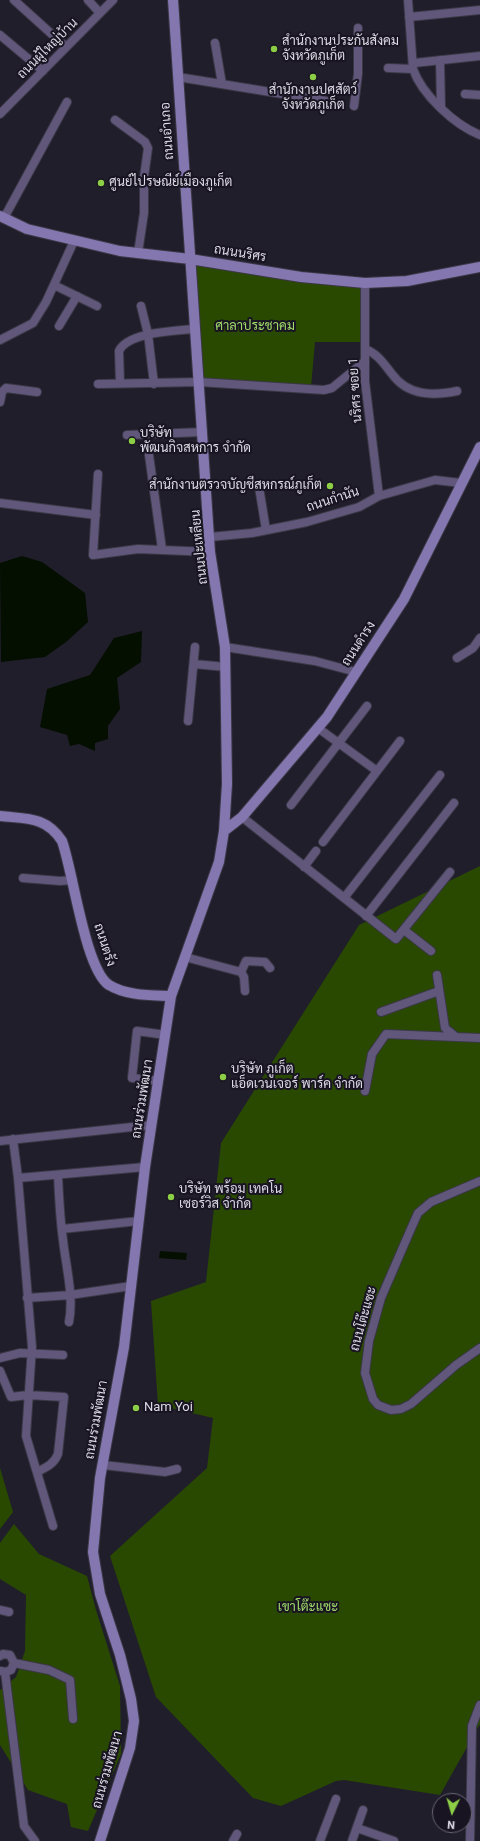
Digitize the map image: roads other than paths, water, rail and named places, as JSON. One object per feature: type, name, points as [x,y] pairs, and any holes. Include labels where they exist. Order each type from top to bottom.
[{"type":"street","points":[[14,0],[66,47]]},
{"type":"street","points":[[88,0],[100,13]]},
{"type":"street","name":"ถนนผู้ใหญ่บ้าน","points":[[0,114],[113,0]]},
{"type":"street","name":"ถนนอำเภอ","points":[[173,0],[190,259]]},
{"type":"street","points":[[408,0],[416,76],[429,96],[466,130],[480,135]]},
{"type":"street","points":[[409,17],[480,10]]},
{"type":"street","points":[[354,106],[358,74],[358,28]]},
{"type":"street","points":[[0,35],[43,71]]},
{"type":"street","points":[[215,43],[222,84]]},
{"type":"street","points":[[388,68],[414,66],[440,60],[480,56]]},
{"type":"street","points":[[440,60],[441,107]]},
{"type":"street","points":[[178,77],[326,101]]},
{"type":"street","points":[[465,94],[480,95]]},
{"type":"street","points":[[2,217],[67,102]]},
{"type":"street","points":[[115,120],[140,138],[148,148],[144,177],[144,213],[138,253]]},
{"type":"street","name":"ถนนนริศร","points":[[2,217],[27,229],[74,241],[138,253],[190,259],[301,277],[365,283],[407,281],[480,267]]},
{"type":"street","points":[[0,340],[33,323],[54,285],[74,241]]},
{"type":"street","name":"ถนนปะเหลียน","points":[[190,259],[210,552],[225,647],[227,784],[224,831]]},
{"type":"street","name":"นริศร ซอย 1","points":[[365,283],[365,381],[379,496]]},
{"type":"street","points":[[54,285],[97,306]]},
{"type":"street","points":[[59,326],[77,296]]},
{"type":"street","points":[[141,306],[148,334],[154,384]]},
{"type":"street","points":[[120,383],[119,356],[121,347],[126,343],[148,334],[194,329]]},
{"type":"street","points":[[366,349],[373,352],[380,358],[398,382],[417,393],[444,394],[457,391]]},
{"type":"street","points":[[98,384],[199,382],[324,390],[332,388],[366,361]]},
{"type":"street","points":[[0,402],[2,392],[6,388],[37,392]]},
{"type":"street","points":[[127,435],[203,432]]},
{"type":"street","name":"ถนนดำรง","points":[[224,831],[242,817],[318,728],[356,672],[404,598],[480,447]]},
{"type":"street","points":[[149,455],[162,549]]},
{"type":"street","points":[[98,474],[93,555],[138,549],[210,552]]},
{"type":"street","name":"ถนนกำนัน","points":[[210,537],[266,530],[306,522],[359,507],[379,496],[435,480],[461,483]]},
{"type":"street","points":[[259,486],[266,530]]},
{"type":"street","points":[[0,503],[96,515]]},
{"type":"street","points":[[457,658],[473,648],[480,638]]},
{"type":"street","points":[[188,721],[195,647]]},
{"type":"street","points":[[225,647],[315,661],[356,672]]},
{"type":"street","points":[[194,664],[226,667]]},
{"type":"street","points":[[291,805],[367,706]]},
{"type":"street","points":[[318,728],[377,770]]},
{"type":"street","points":[[323,842],[400,740]]},
{"type":"street","points":[[344,898],[440,775]]},
{"type":"street","points":[[366,916],[454,803]]},
{"type":"street","name":"ถนนตรัง","points":[[0,816],[31,819],[49,825],[62,841],[73,880],[88,945],[100,977],[109,985],[122,991],[140,995],[172,996]]},
{"type":"street","points":[[242,817],[396,939],[450,872]]},
{"type":"street","points":[[172,996],[219,862],[224,831]]},
{"type":"street","points":[[304,866],[316,851]]},
{"type":"street","points":[[23,878],[73,880]]},
{"type":"street","points":[[404,930],[431,951]]},
{"type":"street","points":[[185,957],[241,972],[244,978],[245,991]]},
{"type":"street","points":[[241,972],[246,961],[250,960],[265,962],[270,968]]},
{"type":"street","points":[[437,975],[438,991],[445,1028],[455,1036]]},
{"type":"street","points":[[381,1012],[438,991]]},
{"type":"street","name":"ถนนร่วมพัฒนา","points":[[100,1841],[130,1748],[134,1721],[131,1699],[120,1655],[100,1594],[93,1552],[102,1465],[124,1347],[145,1167],[172,996]]},
{"type":"street","points":[[159,1081],[132,1078],[137,1031],[166,1035]]},
{"type":"street","points":[[365,1091],[372,1054],[386,1034],[480,1038]]},
{"type":"street","points":[[0,1141],[151,1125]]},
{"type":"street","points":[[13,1139],[18,1178],[32,1347],[26,1436],[53,1526]]},
{"type":"street","points":[[18,1178],[58,1176],[145,1167]]},
{"type":"street","points":[[58,1176],[62,1230],[70,1296],[71,1312],[69,1322]]},
{"type":"street","name":"ถนนโต๊ะแซะ","points":[[480,1181],[431,1202],[418,1213],[412,1225],[381,1298],[369,1341],[365,1373],[373,1399],[378,1405],[385,1408],[391,1410],[401,1409],[411,1404],[456,1365],[480,1348]]},
{"type":"street","points":[[62,1230],[139,1221]]},
{"type":"street","points":[[27,1298],[70,1296],[131,1286]]},
{"type":"street","points":[[0,1358],[12,1353],[63,1355]]},
{"type":"street","points":[[0,1371],[11,1397],[28,1395],[64,1397],[58,1454],[56,1460],[37,1472]]},
{"type":"street","points":[[102,1465],[165,1472],[177,1469]]},
{"type":"street","points":[[0,1610],[9,1612]]},
{"type":"street","points":[[0,1656],[6,1654],[10,1655],[14,1663],[11,1670],[2,1671],[24,1826],[35,1841]]},
{"type":"street","points":[[14,1663],[49,1670],[70,1680],[73,1719]]},
{"type":"street","points":[[470,1841],[472,1726],[480,1705]]},
{"type":"street","points":[[320,1841],[336,1799]]},
{"type":"street","points":[[352,1841],[363,1810]]},
{"type":"street","points":[[357,1828],[394,1841]]},
{"type":"place","name":"สำนักงานประกันสังคม จังหวัดภูเก็ต","points":[[274,49]]},
{"type":"place","name":"สำนักงานปศุสัตว์ จังหวัดภูเก็ต","points":[[313,77]]},
{"type":"place","name":"ศูนย์ไปรษณีย์เมืองภูเก็ต","points":[[101,183]]},
{"type":"place","name":"บริษัท พัฒนกิจสหการ จำกัด","points":[[132,441]]},
{"type":"place","name":"สำนักงานตรวจบัญชีสหกรณ์ภูเก็ต","points":[[330,486]]},
{"type":"place","name":"บริษัท ภูเก็ต แอ็ดเวนเจอร์ พาร์ค จำกัด","points":[[223,1077]]},
{"type":"place","name":"บริษัท พร้อม เทคโน เซอร์วิส จำกัด","points":[[171,1197]]},
{"type":"place","name":"Nam Yoi","points":[[136,1408]]},
{"type":"park label","name":"ศาลาประชาคม","points":[[255,327]]},
{"type":"park label","name":"เขาโต๊ะแซะ","points":[[308,1608]]}]
